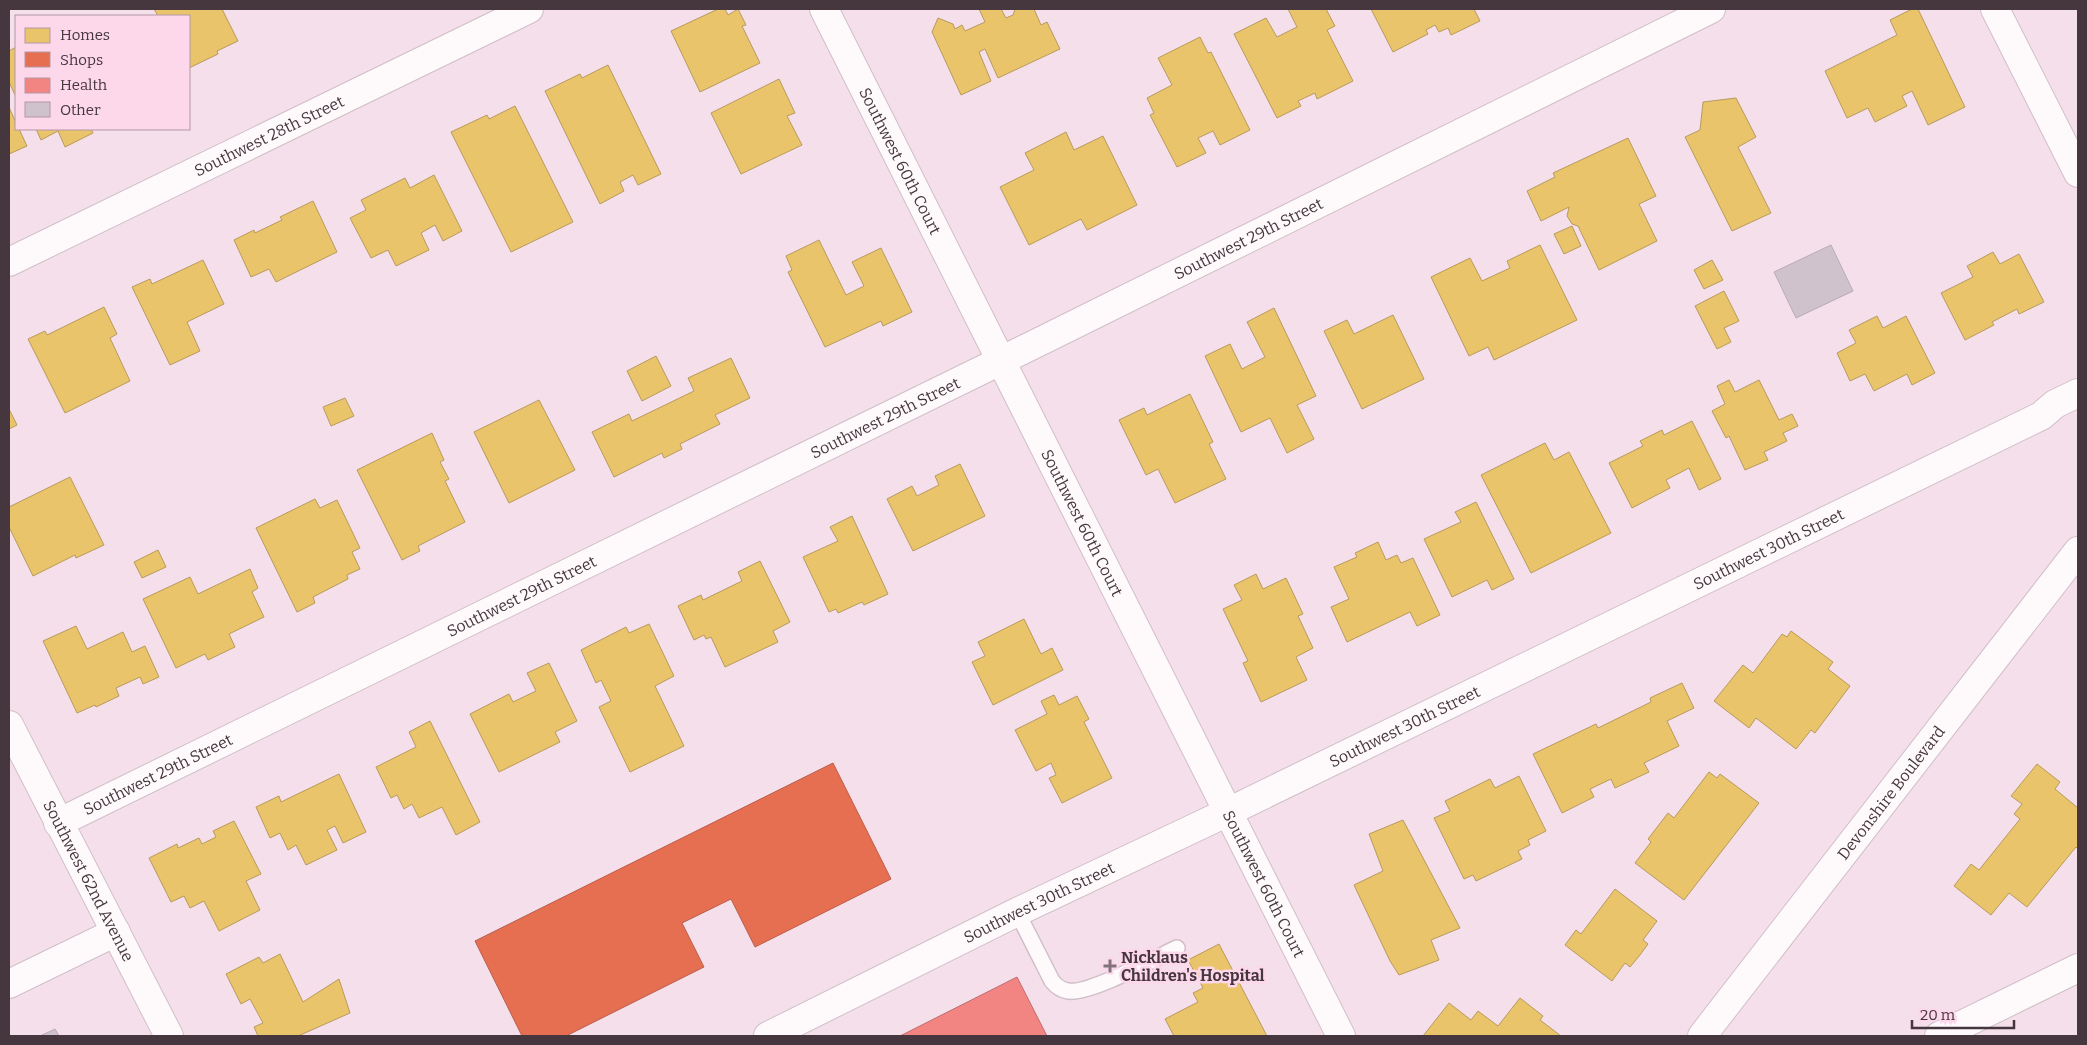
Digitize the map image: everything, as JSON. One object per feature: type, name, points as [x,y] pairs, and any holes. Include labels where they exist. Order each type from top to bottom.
[{"type":"street","name":"Southwest 28th Street","points":[[9,262],[529,9]]},
{"type":"street","name":"Southwest 60th Court","points":[[824,9],[1341,1036]]},
{"type":"street","name":"Southwest 29th Street","points":[[58,822],[1001,361],[1711,9]]},
{"type":"street","points":[[1994,9],[2078,173]]},
{"type":"street","name":"Southwest 30th Street","points":[[768,1036],[1017,912],[1228,812],[2041,416],[2055,404],[2078,393]]},
{"type":"street","name":"Southwest 30th Street","points":[[2041,416],[2055,417],[2078,408]]},
{"type":"street","name":"Devonshire Boulevard","points":[[1702,1036],[2078,551]]},
{"type":"street","name":"Southwest 62nd Avenue","points":[[9,725],[169,1036]]},
{"type":"street","points":[[9,984],[116,932]]},
{"type":"street","points":[[1939,1036],[2078,968]]},
{"type":"lane","points":[[1017,912],[1052,981],[1056,986],[1069,992],[1091,987],[1177,948]]},
{"type":"building: Homes","points":[[154,9],[222,9],[238,41],[217,51],[218,54],[190,68],[190,15],[157,15]]},
{"type":"building: Homes","points":[[718,9],[725,9],[728,15],[738,9],[746,25],[742,26],[760,63],[700,92],[671,31]]},
{"type":"building: Homes","points":[[979,9],[1001,9],[1006,18],[1013,15],[1015,9],[1034,9],[1041,25],[1047,22],[1060,49],[998,78],[985,49],[979,52],[991,81],[961,95],[932,32],[938,18],[953,24],[955,29],[962,25],[965,31],[985,22]]},
{"type":"building: Homes","points":[[1288,9],[1326,9],[1335,26],[1327,30],[1353,81],[1317,99],[1315,93],[1298,101],[1301,106],[1277,118],[1234,34],[1266,18],[1277,37],[1297,27]]},
{"type":"building: Homes","points":[[1371,9],[1474,9],[1480,21],[1451,35],[1448,28],[1439,32],[1435,25],[1426,30],[1428,34],[1393,52]]},
{"type":"building: Homes","points":[[1912,9],[1918,9],[1965,107],[1928,125],[1912,91],[1902,96],[1907,106],[1875,122],[1868,108],[1847,118],[1825,71],[1897,35],[1890,20]]},
{"type":"building: Homes","points":[[1200,37],[1208,53],[1211,52],[1250,130],[1220,145],[1213,131],[1198,138],[1206,153],[1177,167],[1150,115],[1154,113],[1147,98],[1172,85],[1158,58]]},
{"type":"building: Homes","points":[[15,48],[15,95],[9,82],[9,51]]},
{"type":"building: Homes","points":[[608,65],[661,174],[638,185],[633,175],[620,182],[624,191],[600,204],[545,91],[580,74],[582,78]]},
{"type":"building: Homes","points":[[779,79],[795,113],[787,116],[802,145],[741,174],[711,113]]},
{"type":"building: Homes","points":[[1736,98],[1756,137],[1738,147],[1771,213],[1732,231],[1685,137],[1700,130],[1703,102]]},
{"type":"building: Homes","points":[[515,106],[573,222],[511,252],[451,132],[487,115],[489,119]]},
{"type":"building: Homes","points":[[9,107],[15,121],[15,130],[19,130],[27,146],[9,154]]},
{"type":"building: Homes","points":[[36,130],[92,130],[93,133],[65,147],[58,131],[41,140]]},
{"type":"building: Homes","points":[[1066,132],[1074,150],[1103,136],[1137,205],[1087,230],[1081,219],[1029,245],[1000,187],[1034,170],[1025,153]]},
{"type":"building: Homes","points":[[1628,138],[1656,196],[1639,204],[1657,241],[1599,270],[1578,226],[1572,224],[1567,216],[1569,207],[1541,221],[1527,191],[1555,177],[1553,173]]},
{"type":"building: Homes","points":[[434,175],[462,231],[443,241],[435,225],[421,233],[429,250],[396,266],[388,250],[371,258],[350,218],[366,210],[361,200],[405,178],[410,188]]},
{"type":"building: Homes","points":[[313,201],[337,252],[276,282],[269,269],[251,277],[234,240],[254,230],[255,233],[282,220],[280,217]]},
{"type":"building: Homes","points":[[1572,226],[1581,246],[1564,254],[1554,234]]},
{"type":"building: Homes","points":[[819,240],[846,295],[864,286],[852,262],[881,248],[912,312],[883,326],[881,321],[825,347],[788,272],[792,270],[786,256]]},
{"type":"building: Homes","points":[[1540,245],[1577,320],[1494,360],[1488,347],[1469,356],[1431,277],[1470,258],[1482,281],[1510,268],[1507,261]]},
{"type":"building: Homes","points":[[1993,252],[2000,264],[2019,254],[2044,302],[2019,314],[2017,309],[1992,322],[1994,325],[1965,340],[1941,293],[1973,277],[1967,266]]},
{"type":"building: Homes","points":[[203,260],[224,304],[187,322],[200,351],[170,365],[132,287],[150,279],[152,284]]},
{"type":"building: Homes","points":[[1712,260],[1723,280],[1704,289],[1694,270]]},
{"type":"building: Homes","points":[[1724,291],[1739,321],[1724,328],[1731,342],[1717,349],[1695,306]]},
{"type":"building: Homes","points":[[104,307],[117,334],[110,338],[130,381],[65,413],[28,339],[45,331],[47,335]]},
{"type":"building: Homes","points":[[1274,308],[1316,396],[1297,405],[1314,439],[1287,453],[1270,418],[1241,432],[1205,356],[1230,344],[1242,369],[1265,357],[1247,322]]},
{"type":"building: Homes","points":[[1393,315],[1424,379],[1362,409],[1324,331],[1347,320],[1354,334]]},
{"type":"building: Homes","points":[[1877,316],[1883,328],[1906,316],[1935,373],[1912,385],[1907,374],[1874,391],[1865,374],[1850,381],[1837,353],[1856,343],[1849,330]]},
{"type":"building: Homes","points":[[656,356],[671,386],[642,401],[627,371]]},
{"type":"building: Homes","points":[[731,358],[750,398],[715,415],[720,424],[680,444],[682,449],[664,458],[662,453],[614,477],[592,432],[629,414],[632,421],[694,391],[688,378]]},
{"type":"building: Homes","points":[[1729,380],[1735,392],[1759,380],[1779,420],[1792,414],[1798,426],[1783,433],[1787,441],[1764,452],[1768,460],[1745,470],[1729,436],[1726,438],[1712,411],[1725,404],[1717,386]]},
{"type":"building: Homes","points":[[1190,394],[1213,442],[1209,444],[1226,479],[1175,503],[1158,469],[1146,475],[1119,420],[1144,408],[1147,415]]},
{"type":"building: Homes","points":[[345,398],[354,416],[331,426],[323,407]]},
{"type":"building: Homes","points":[[539,400],[575,470],[509,503],[474,432]]},
{"type":"building: Homes","points":[[9,409],[17,425],[9,429]]},
{"type":"building: Homes","points":[[1692,421],[1721,479],[1699,490],[1689,468],[1666,480],[1670,488],[1632,508],[1609,463],[1643,446],[1640,441],[1662,430],[1664,435]]},
{"type":"building: Homes","points":[[432,433],[444,460],[440,462],[449,479],[445,481],[465,522],[418,546],[420,551],[402,560],[357,470]]},
{"type":"building: Homes","points":[[1545,443],[1554,460],[1569,452],[1611,533],[1531,573],[1481,475]]},
{"type":"building: Homes","points":[[960,464],[985,516],[913,551],[887,499],[912,486],[917,496],[939,485],[935,476]]},
{"type":"building: Homes","points":[[70,477],[104,545],[76,558],[75,555],[33,576],[9,527],[9,507]]},
{"type":"building: Homes","points":[[315,499],[320,508],[337,500],[360,548],[352,552],[360,569],[347,575],[348,579],[313,597],[315,603],[297,612],[256,528]]},
{"type":"building: Homes","points":[[1476,502],[1514,579],[1492,590],[1487,580],[1452,597],[1424,539],[1461,522],[1455,512]]},
{"type":"building: Homes","points":[[852,516],[888,594],[864,605],[862,602],[838,613],[836,609],[829,612],[803,557],[838,541],[830,527]]},
{"type":"building: Homes","points":[[1378,542],[1386,560],[1397,555],[1401,563],[1413,558],[1440,615],[1417,626],[1410,612],[1347,642],[1331,607],[1349,599],[1334,567],[1357,557],[1355,553]]},
{"type":"building: Homes","points":[[158,550],[166,567],[142,578],[134,562]]},
{"type":"building: Homes","points":[[760,561],[790,622],[773,631],[778,642],[725,667],[711,637],[706,639],[704,635],[694,640],[678,606],[701,595],[703,600],[742,581],[738,572]]},
{"type":"building: Homes","points":[[250,569],[258,588],[252,592],[264,617],[229,634],[235,647],[208,660],[205,654],[176,668],[143,599],[190,577],[198,594]]},
{"type":"building: Homes","points":[[1256,574],[1263,589],[1286,578],[1303,614],[1298,616],[1313,648],[1296,657],[1307,680],[1261,702],[1243,663],[1248,661],[1223,609],[1242,600],[1234,585]]},
{"type":"building: Homes","points":[[1024,619],[1041,654],[1052,648],[1063,670],[993,705],[972,662],[985,656],[978,642]]},
{"type":"building: Homes","points":[[649,624],[674,676],[655,686],[684,746],[630,772],[599,707],[611,701],[601,680],[596,683],[581,650],[626,627],[629,633]]},
{"type":"building: Homes","points":[[76,626],[87,649],[123,632],[132,652],[145,646],[159,677],[143,684],[140,677],[116,688],[119,696],[96,707],[95,705],[77,713],[43,641]]},
{"type":"building: Homes","points":[[1791,631],[1833,662],[1828,669],[1850,686],[1815,733],[1811,730],[1796,749],[1756,718],[1749,728],[1714,701],[1743,665],[1753,673],[1782,634],[1787,637]]},
{"type":"building: Homes","points":[[549,663],[577,721],[555,732],[560,742],[499,772],[470,714],[509,694],[513,702],[536,691],[527,673]]},
{"type":"building: Homes","points":[[1682,683],[1694,708],[1667,721],[1679,746],[1644,763],[1649,772],[1615,788],[1611,779],[1590,789],[1594,797],[1562,813],[1533,754],[1596,724],[1598,728],[1651,702],[1650,698]]},
{"type":"building: Homes","points":[[1054,695],[1059,705],[1077,696],[1089,719],[1084,722],[1112,778],[1062,803],[1049,778],[1056,775],[1051,763],[1036,771],[1015,730],[1047,714],[1041,701]]},
{"type":"building: Homes","points":[[430,721],[480,822],[456,835],[442,807],[419,818],[412,804],[404,809],[397,795],[391,798],[376,767],[416,747],[409,732]]},
{"type":"building: Homes","points":[[2037,764],[2060,782],[2055,789],[2078,808],[2078,849],[2076,847],[2027,907],[2009,893],[1991,915],[1954,886],[1971,864],[1979,870],[2020,819],[2014,814],[2022,804],[2011,796]]},
{"type":"building: Homes","points":[[1709,772],[1717,778],[1720,774],[1759,803],[1684,900],[1635,863],[1651,842],[1648,839],[1668,813],[1674,818]]},
{"type":"building: Homes","points":[[339,774],[366,832],[343,843],[335,826],[327,830],[337,850],[306,865],[296,845],[288,850],[280,833],[270,838],[256,807],[279,796],[281,802]]},
{"type":"building: Homes","points":[[1519,776],[1546,831],[1528,840],[1530,845],[1518,851],[1522,859],[1476,881],[1473,875],[1464,879],[1434,818],[1450,811],[1445,801],[1490,779],[1495,788]]},
{"type":"building: Homes","points":[[1403,820],[1460,928],[1431,940],[1439,960],[1399,975],[1390,961],[1354,885],[1383,871],[1369,834]]},
{"type":"building: Homes","points":[[234,821],[261,874],[246,881],[260,910],[219,931],[204,901],[190,908],[184,896],[171,902],[149,858],[177,844],[178,848],[199,838],[202,844],[216,837],[213,831]]},
{"type":"building: Homes","points":[[1615,889],[1657,921],[1643,940],[1648,944],[1640,955],[1630,967],[1625,963],[1612,981],[1565,945],[1576,930],[1581,934]]},
{"type":"building: Homes","points":[[1219,944],[1267,1036],[1174,1036],[1165,1019],[1198,1002],[1193,993],[1203,988],[1188,960]]},
{"type":"building: Homes","points":[[280,954],[303,1002],[339,979],[350,1013],[298,1036],[258,1036],[254,1027],[263,1023],[250,999],[241,1004],[226,974],[259,957],[263,963]]},
{"type":"building: Homes","points":[[1520,998],[1543,1016],[1540,1020],[1561,1036],[1423,1036],[1449,1003],[1471,1020],[1478,1011],[1498,1026]]},
{"type":"building: Shops","points":[[833,763],[891,879],[755,947],[731,899],[682,923],[704,967],[566,1036],[522,1036],[475,941]]},
{"type":"building: Health","points":[[1017,977],[1047,1036],[900,1036]]},
{"type":"building: Other","points":[[1831,245],[1853,291],[1796,318],[1774,272]]},
{"type":"building: Other","points":[[55,1029],[59,1036],[40,1036]]},
{"type":"place","name":"Nicklaus Children's Hospital","points":[[1110,966]]}]
